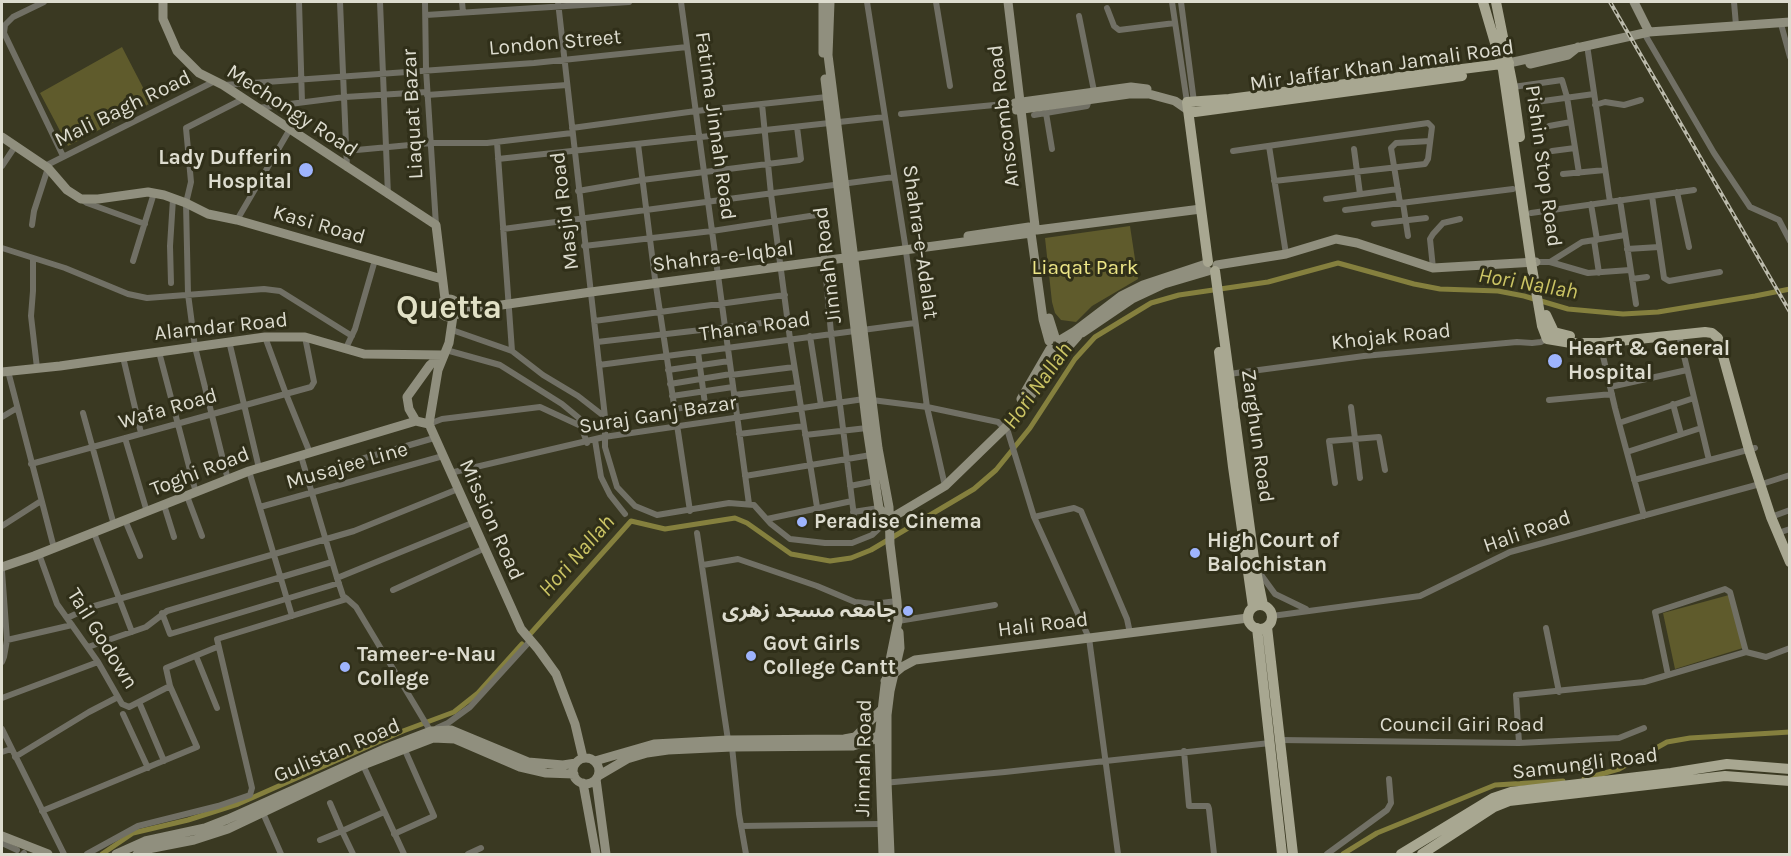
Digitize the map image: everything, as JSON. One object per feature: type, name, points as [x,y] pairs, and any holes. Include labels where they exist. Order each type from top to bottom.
[{"type":"main road","points":[[1483,2],[1498,32]]},
{"type":"main road","points":[[1493,5],[1510,88]]},
{"type":"main road","name":"Mir Jaffar Khan Jamali Road","points":[[1191,106],[1506,67]]},
{"type":"main road","name":"Pishin Stop Road","points":[[1510,88],[1531,213],[1534,262]]},
{"type":"main road","name":"Pishin Stop Road","points":[[1510,88],[1542,326],[1551,336]]},
{"type":"main road","name":"Zarghun Road","points":[[1191,106],[1201,209],[1229,374],[1241,498],[1255,566],[1258,606]]},
{"type":"main road","name":"Zarghun Road","points":[[1191,106],[1241,498],[1258,606]]},
{"type":"main road","name":"Pishin Stop Road","points":[[1540,300],[1546,313],[1551,336]]},
{"type":"main road","points":[[1551,336],[1610,337],[1705,326],[1719,330],[1725,339],[1752,449]]},
{"type":"main road","points":[[1551,336],[1571,343],[1600,343],[1705,332],[1712,333],[1718,338],[1773,516],[1783,531],[1790,552]]},
{"type":"main road","points":[[1783,531],[1790,562]]},
{"type":"main road","points":[[1258,606],[1269,609],[1272,616],[1271,622],[1262,627],[1251,624],[1248,618],[1250,612],[1258,606]]},
{"type":"main road","points":[[1262,627],[1274,742],[1282,855]]},
{"type":"main road","points":[[1274,742],[1293,855]]},
{"type":"main road","name":"Samungli Road","points":[[1401,855],[1493,798],[1511,792],[1722,771],[1734,763],[1790,769]]},
{"type":"main road","points":[[1710,778],[1722,771],[1736,769],[1790,775]]},
{"type":"main road","points":[[1722,771],[1790,781]]},
{"type":"main road","name":"Samungli Road","points":[[1422,855],[1494,807],[1509,801],[1710,778],[1725,782],[1790,787]]},
{"type":"street","points":[[44,2],[3,23],[4,33],[63,156]]},
{"type":"street","name":"Mechongy Road","points":[[163,2],[163,20],[177,51],[199,73],[219,83],[436,225]]},
{"type":"street","points":[[299,2],[302,102]]},
{"type":"street","points":[[340,2],[345,76],[347,168]]},
{"type":"street","points":[[380,2],[388,195]]},
{"type":"street","name":"Liaquat Bazar","points":[[425,2],[427,94],[436,225]]},
{"type":"street","points":[[462,2],[463,12]]},
{"type":"street","points":[[426,15],[558,4],[628,2]]},
{"type":"street","name":"Fatima Jinnah Road","points":[[681,2],[749,504]]},
{"type":"street","name":"Jinnah Road","points":[[823,2],[822,42],[827,97],[833,123]]},
{"type":"street","name":"Jinnah Road","points":[[830,2],[828,55],[833,123],[869,400],[889,507],[888,525],[900,648],[890,691],[880,824],[882,855]]},
{"type":"street","name":"Shahra-e-Adalat","points":[[867,2],[927,407],[945,486]]},
{"type":"street","points":[[936,2],[950,86]]},
{"type":"street","name":"Anscomb Road","points":[[1002,2],[1018,107]]},
{"type":"street","name":"Anscomb Road","points":[[1008,2],[1033,230],[1055,343]]},
{"type":"street","name":"Zarghun Road","points":[[1172,2],[1174,23],[1191,106]]},
{"type":"street","name":"Zarghun Road","points":[[1181,2],[1191,106]]},
{"type":"street","points":[[1634,2],[1643,33],[1749,207],[1779,220],[1790,241]]},
{"type":"street","points":[[1734,2],[1736,25]]},
{"type":"street","name":"Masjid Road","points":[[558,4],[605,417],[604,437],[617,487],[635,506],[657,515],[690,511],[729,502],[749,504]]},
{"type":"street","points":[[1107,8],[1114,26],[1119,30],[1174,23]]},
{"type":"street","points":[[1034,114],[1087,106],[1091,96],[1079,16]]},
{"type":"street","points":[[1643,33],[1785,23],[1790,57]]},
{"type":"street","name":"Mir Jaffar Khan Jamali Road","points":[[1506,67],[1582,46],[1643,33]]},
{"type":"street","points":[[1582,46],[1594,94],[1610,202]]},
{"type":"street","name":"London Street","points":[[219,83],[564,60],[687,47]]},
{"type":"street","points":[[1510,88],[1562,80],[1579,173]]},
{"type":"street","name":"Mali Bagh Road","points":[[46,167],[63,156],[219,83]]},
{"type":"street","points":[[257,108],[345,97],[567,85]]},
{"type":"street","points":[[901,114],[1018,107],[1091,96],[1131,87],[1174,95],[1191,106]]},
{"type":"street","points":[[1536,102],[1594,94]]},
{"type":"street","points":[[346,151],[430,143],[496,142],[696,111],[827,97]]},
{"type":"street","points":[[228,480],[195,347],[188,294],[186,203],[191,182],[186,128],[243,99]]},
{"type":"street","points":[[1595,105],[1605,102],[1624,105],[1641,100]]},
{"type":"street","points":[[762,104],[774,222],[790,339],[818,507]]},
{"type":"street","points":[[1046,113],[1052,149]]},
{"type":"street","points":[[498,159],[885,117]]},
{"type":"street","points":[[1549,126],[1571,122]]},
{"type":"street","points":[[1233,151],[1428,123],[1432,127],[1428,159],[1425,164],[1274,181]]},
{"type":"street","points":[[578,191],[642,180],[800,160],[797,127]]},
{"type":"street","points":[[237,220],[290,129]]},
{"type":"street","points":[[2,137],[46,167],[67,190],[87,203],[144,224]]},
{"type":"street","points":[[1408,236],[1391,148],[1396,143],[1430,141]]},
{"type":"street","points":[[496,142],[512,351]]},
{"type":"street","points":[[638,144],[655,281],[690,511]]},
{"type":"street","points":[[2,166],[16,145]]},
{"type":"street","points":[[1269,146],[1286,254]]},
{"type":"street","points":[[1552,151],[1575,148]]},
{"type":"street","points":[[1354,149],[1360,194]]},
{"type":"street","points":[[32,225],[46,167]]},
{"type":"street","points":[[1563,174],[1605,170]]},
{"type":"street","points":[[503,230],[894,177]]},
{"type":"street","points":[[1326,199],[1398,189]]},
{"type":"street","points":[[1345,210],[1513,189]]},
{"type":"street","points":[[1531,213],[1694,190]]},
{"type":"street","name":"Kasi Road","points":[[81,199],[148,192],[186,203],[208,214],[237,220],[442,279]]},
{"type":"street","points":[[1677,192],[1689,248]]},
{"type":"street","points":[[133,261],[154,194]]},
{"type":"street","points":[[1652,196],[1664,278],[1669,280],[1720,272]]},
{"type":"street","points":[[171,283],[170,246],[173,199]]},
{"type":"street","points":[[1620,200],[1636,303]]},
{"type":"street","points":[[1591,204],[1599,273]]},
{"type":"street","name":"Shahra-e-Iqbal","points":[[456,312],[508,301],[591,289],[1201,209]]},
{"type":"street","points":[[584,246],[712,231],[823,214]]},
{"type":"street","points":[[1374,224],[1426,218]]},
{"type":"street","points":[[1433,268],[1430,239],[1432,234],[1443,223],[1460,219]]},
{"type":"street","points":[[436,225],[445,299],[439,306],[440,312],[444,316],[456,312]]},
{"type":"street","points":[[1550,262],[1582,242],[1625,236]]},
{"type":"street","points":[[1004,427],[1055,343],[1075,331],[1121,296],[1143,285],[1211,267],[1286,254],[1336,239],[1357,243],[1433,268],[1550,262],[1588,273],[1630,270]]},
{"type":"street","points":[[1627,249],[1659,247]]},
{"type":"street","points":[[2,248],[65,268],[128,294],[147,298],[264,290],[280,291],[352,336]]},
{"type":"street","points":[[33,258],[31,316],[37,368]]},
{"type":"street","points":[[824,259],[854,514],[879,508]]},
{"type":"street","points":[[346,348],[352,336],[375,260]]},
{"type":"street","points":[[749,504],[754,505],[790,539],[852,543],[872,535],[956,478],[1012,421],[1068,344],[1078,336],[1132,299],[1164,284],[1211,267]]},
{"type":"street","points":[[1632,279],[1647,277]]},
{"type":"street","points":[[594,321],[785,295]]},
{"type":"street","points":[[429,424],[438,370],[456,312],[453,300],[445,299]]},
{"type":"street","points":[[597,342],[788,320]]},
{"type":"street","name":"Thana Road","points":[[599,365],[915,323]]},
{"type":"street","points":[[452,330],[512,351],[543,375],[579,396],[605,417]]},
{"type":"street","points":[[1678,335],[1708,460]]},
{"type":"street","name":"Alamdar Road","points":[[5,372],[266,337],[305,336],[364,354],[444,352]]},
{"type":"street","name":"Wafa Road","points":[[31,464],[314,385],[305,336]]},
{"type":"street","points":[[810,336],[821,405]]},
{"type":"street","points":[[1055,343],[1078,336]]},
{"type":"street","name":"Khojak Road","points":[[1229,374],[1364,356],[1517,342],[1532,343],[1551,336]]},
{"type":"street","points":[[266,337],[305,455],[306,475],[343,596],[349,600],[429,729],[448,723],[470,707],[530,641]]},
{"type":"street","points":[[229,341],[244,405],[260,507],[292,615]]},
{"type":"street","points":[[1054,363],[1055,343]]},
{"type":"street","points":[[1600,343],[1644,516]]},
{"type":"street","points":[[159,352],[202,536]]},
{"type":"street","points":[[444,352],[430,365],[407,397],[409,409],[416,421],[429,424],[442,419],[540,407],[581,426]]},
{"type":"street","points":[[444,352],[500,365],[562,404],[579,418],[587,442]]},
{"type":"street","points":[[698,352],[705,404]]},
{"type":"street","points":[[123,357],[141,433]]},
{"type":"street","points":[[668,370],[729,361]]},
{"type":"street","points":[[670,384],[794,367]]},
{"type":"street","points":[[1549,400],[1611,391],[1687,370]]},
{"type":"street","points":[[5,372],[17,408],[54,548]]},
{"type":"street","points":[[672,396],[733,387]]},
{"type":"street","points":[[674,409],[798,387]]},
{"type":"street","points":[[1619,423],[1694,398]]},
{"type":"street","name":"Jinnah Road","points":[[869,400],[867,428],[879,508],[888,525]]},
{"type":"street","name":"Suraj Ganj Bazar","points":[[450,473],[604,437],[841,402],[869,400],[927,407],[998,422],[1004,427]]},
{"type":"street","points":[[1673,404],[1681,434]]},
{"type":"street","points":[[1351,407],[1360,478]]},
{"type":"street","points":[[2,417],[17,408]]},
{"type":"street","points":[[83,413],[114,525]]},
{"type":"street","name":"Toghi Road","points":[[2,569],[254,470],[416,421]]},
{"type":"street","name":"Mission Road","points":[[429,424],[483,549],[521,629],[556,674],[575,724],[579,761]]},
{"type":"street","points":[[739,434],[804,426]]},
{"type":"street","points":[[1004,427],[1008,432],[1034,517],[1089,638],[1118,855]]},
{"type":"street","points":[[805,435],[867,428]]},
{"type":"street","points":[[1627,452],[1701,428]]},
{"type":"street","points":[[1335,483],[1329,441],[1379,437],[1384,470]]},
{"type":"street","points":[[125,438],[147,512]]},
{"type":"street","points":[[306,475],[434,438]]},
{"type":"street","points":[[595,440],[601,477],[610,495],[625,514]]},
{"type":"street","points":[[1634,480],[1752,449]]},
{"type":"street","points":[[745,476],[871,455]]},
{"type":"street","name":"Musajee Line","points":[[260,507],[443,456]]},
{"type":"street","name":"Hali Road","points":[[1272,616],[1420,596],[1510,552],[1790,475]]},
{"type":"street","points":[[850,486],[875,481]]},
{"type":"street","points":[[68,618],[88,608],[354,531],[458,489]]},
{"type":"street","points":[[2,526],[41,501]]},
{"type":"street","points":[[767,519],[852,501]]},
{"type":"street","points":[[164,505],[174,537]]},
{"type":"street","points":[[1034,517],[1074,508],[1081,511],[1127,619],[1130,633]]},
{"type":"street","points":[[1773,516],[1790,510]]},
{"type":"street","points":[[125,520],[140,556]]},
{"type":"street","points":[[162,613],[170,634],[287,600],[472,523]]},
{"type":"street","points":[[94,533],[132,632]]},
{"type":"street","points":[[697,533],[746,855]]},
{"type":"street","points":[[393,590],[483,549]]},
{"type":"street","name":"Tail Godown","points":[[39,554],[57,604],[98,662],[118,697],[126,707],[139,702]]},
{"type":"street","points":[[703,565],[738,559],[817,586],[855,602],[873,604],[897,601]]},
{"type":"street","points":[[88,647],[146,627],[162,613],[332,562]]},
{"type":"street","points":[[1255,566],[1275,594],[1307,610]]},
{"type":"street","points":[[2,569],[7,640],[2,662]]},
{"type":"street","points":[[1668,675],[1655,612],[1725,589],[1730,592],[1746,652]]},
{"type":"street","points":[[87,855],[130,829],[219,806],[250,795],[252,792],[217,639],[349,600]]},
{"type":"street","points":[[898,621],[995,605]]},
{"type":"street","name":"Hali Road","points":[[885,681],[915,660],[1248,618]]},
{"type":"street","name":"Jinnah Road","points":[[890,855],[879,736],[885,681],[898,621]]},
{"type":"street","points":[[7,640],[72,625]]},
{"type":"street","points":[[1546,628],[1558,692]]},
{"type":"street","points":[[894,638],[900,648],[915,660]]},
{"type":"street","points":[[42,811],[197,747],[170,686],[166,668],[218,647]]},
{"type":"street","points":[[1519,743],[1516,695],[1644,682],[1746,652],[1766,657],[1790,648]]},
{"type":"street","points":[[196,656],[217,708]]},
{"type":"street","points":[[2,698],[98,662]]},
{"type":"street","points":[[164,761],[139,702],[170,686]]},
{"type":"street","points":[[15,757],[118,697]]},
{"type":"street","points":[[881,710],[855,737],[654,744],[595,761],[579,761],[574,774],[577,780],[590,783],[627,759],[647,753],[730,743],[853,746],[879,736],[887,729]]},
{"type":"street","points":[[123,714],[148,768]]},
{"type":"street","name":"Council Giri Road","points":[[883,783],[1274,742],[1519,743],[1619,738],[1644,728]]},
{"type":"street","points":[[2,729],[4,741],[11,748],[64,855]]},
{"type":"street","name":"Gulistan Road","points":[[116,855],[145,841],[205,828],[363,765],[404,748],[429,729]]},
{"type":"street","name":"Gulistan Road","points":[[429,729],[520,767],[546,773],[574,774]]},
{"type":"street","name":"Gulistan Road","points":[[136,855],[148,849],[194,840],[228,829],[384,749],[429,729],[451,730],[528,762],[555,765],[579,761]]},
{"type":"street","points":[[2,752],[11,748]]},
{"type":"street","points":[[394,834],[434,816],[404,748]]},
{"type":"street","points":[[1184,751],[1189,806],[1208,806],[1214,855]]},
{"type":"street","points":[[595,761],[599,768],[597,777],[606,855]]},
{"type":"street","points":[[363,765],[404,855]]},
{"type":"street","points":[[1327,855],[1387,810],[1391,803],[1389,779]]},
{"type":"street","points":[[583,783],[596,855]]},
{"type":"street","points":[[330,803],[353,855]]},
{"type":"street","points":[[320,840],[384,812]]},
{"type":"street","points":[[262,813],[281,855]]},
{"type":"street","points":[[741,826],[880,824]]},
{"type":"street","points":[[2,836],[48,855]]},
{"type":"street","points":[[2,843],[17,850]]},
{"type":"street","points":[[468,855],[481,849]]},
{"type":"green space","points":[[122,47],[151,103],[68,146],[40,93]]},
{"type":"green space","name":"Liaqat Park","points":[[1130,226],[1138,279],[1092,306],[1076,322],[1061,320],[1055,313],[1052,302],[1045,238]]},
{"type":"green space","points":[[1729,595],[1743,648],[1675,669],[1663,613]]},
{"type":"waterway","name":"Hori Nallah","points":[[531,633],[631,521],[665,529],[735,518],[747,523],[791,554],[830,561],[851,558],[871,550],[974,489],[996,470],[1030,428],[1075,359],[1095,337],[1151,303],[1179,295],[1268,282],[1338,263],[1440,289],[1498,291],[1568,309],[1623,314],[1658,312],[1790,289]]},
{"type":"waterway","points":[[102,854],[133,833],[188,820],[238,804],[403,731],[454,712],[478,693],[522,644]]},
{"type":"waterway","points":[[1584,779],[1619,769],[1667,742],[1690,738],[1790,732]]},
{"type":"waterway","points":[[1343,854],[1377,833],[1495,785],[1563,781]]},
{"type":"railway","points":[[1610,2],[1790,312]]},
{"type":"place","name":"Lady Dufferin Hospital","points":[[306,170]]},
{"type":"place","name":"Heart & General Hospital","points":[[1555,361]]},
{"type":"place","name":"Peradise Cinema","points":[[802,522]]},
{"type":"place","name":"High Court of Balochistan","points":[[1195,553]]},
{"type":"place","name":"جامعہ مسجد زھری","points":[[908,611]]},
{"type":"place","name":"Govt Girls College Cantt","points":[[751,656]]},
{"type":"place","name":"Tameer-e-Nau College","points":[[345,667]]},
{"type":"district","name":"Quetta","points":[[449,309]]}]
